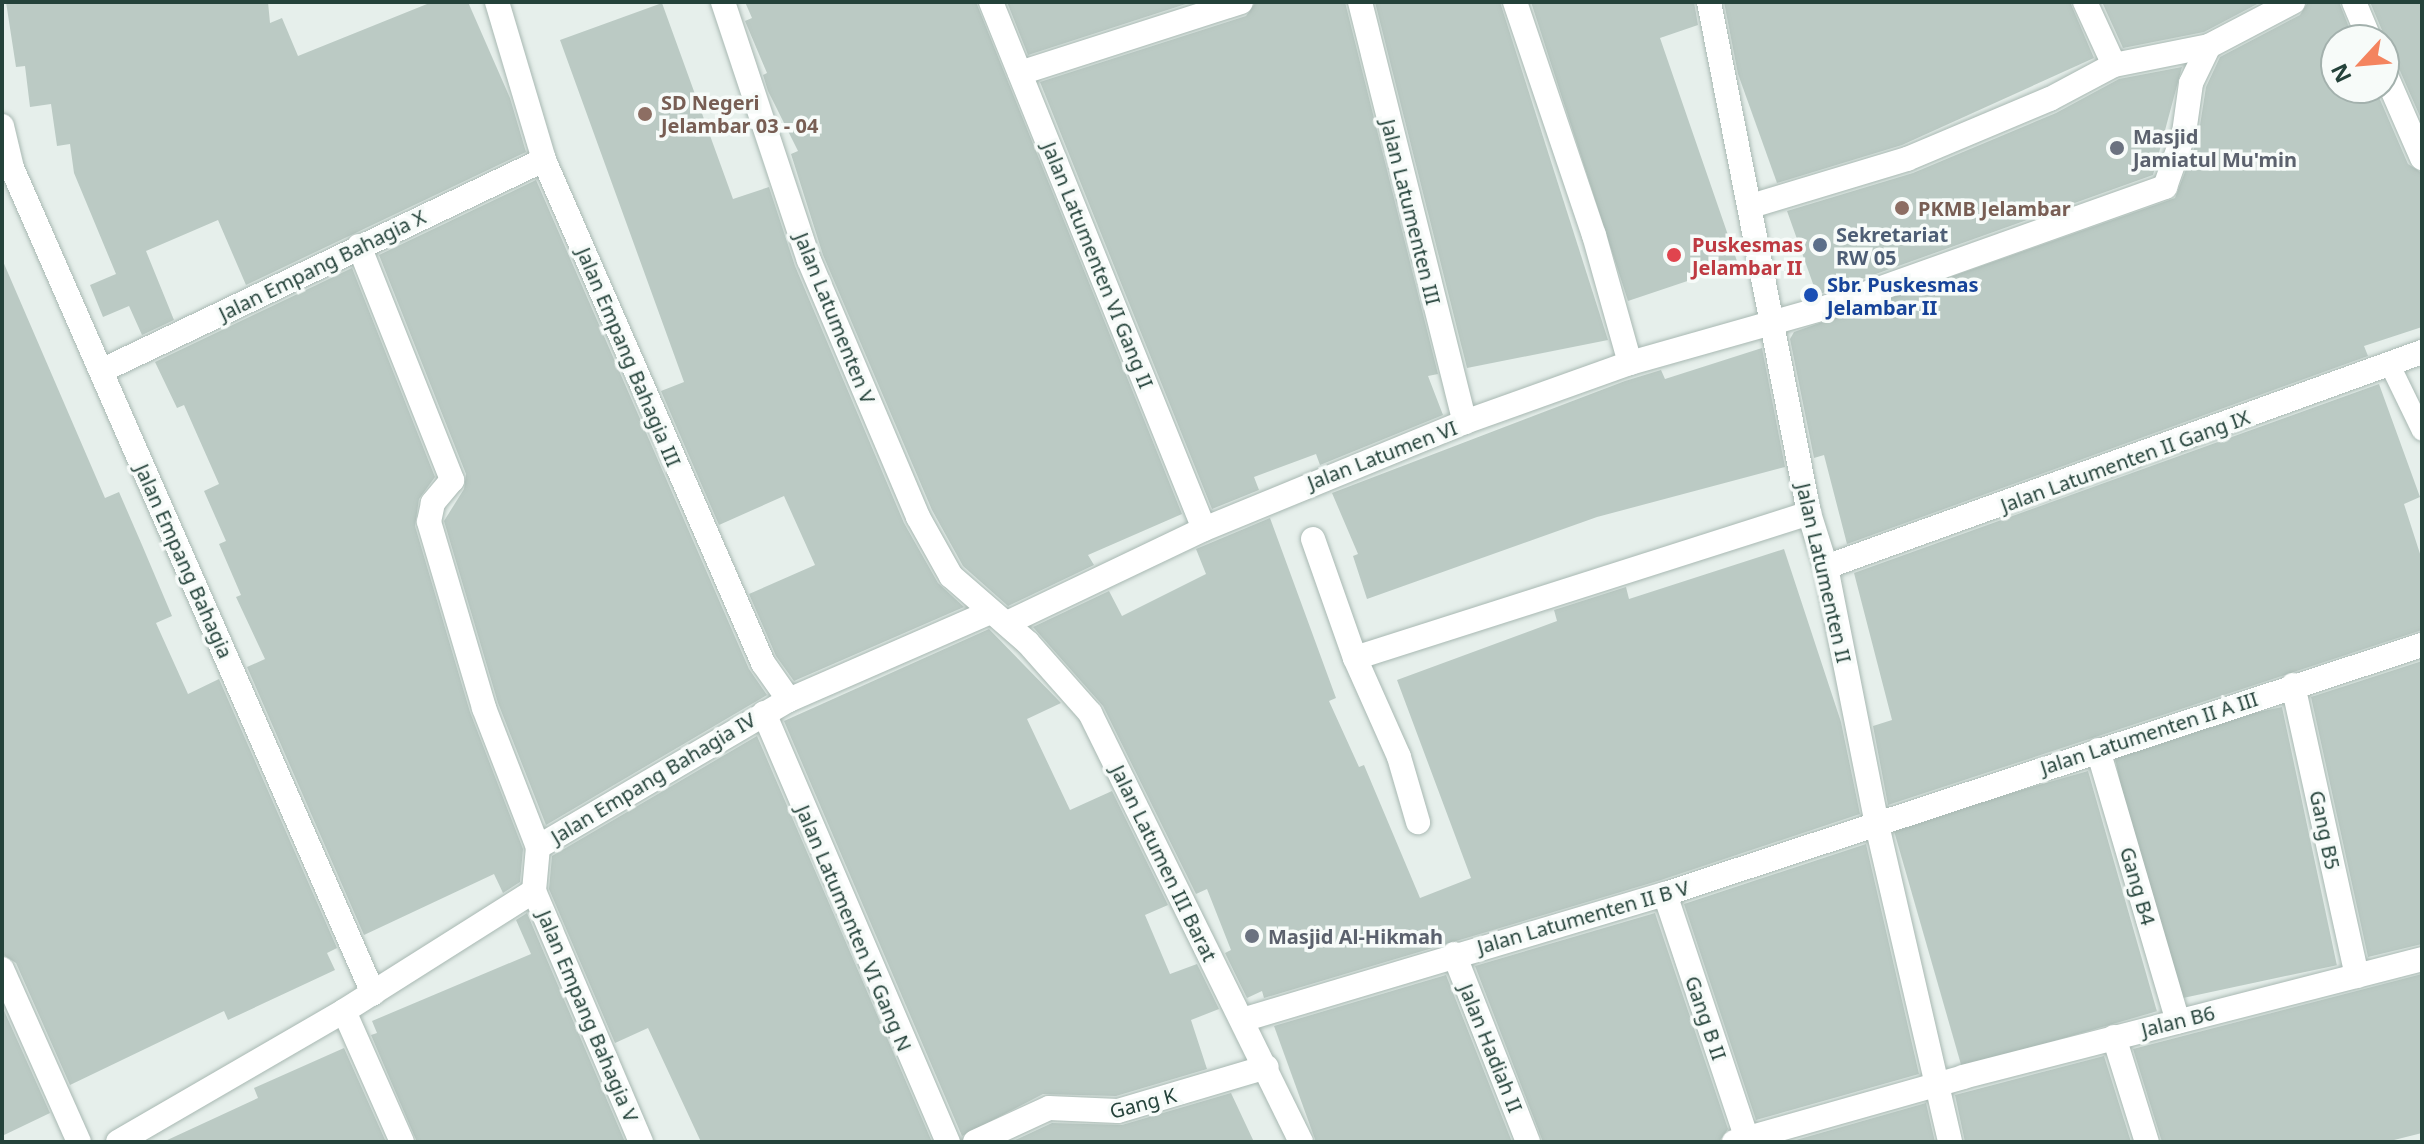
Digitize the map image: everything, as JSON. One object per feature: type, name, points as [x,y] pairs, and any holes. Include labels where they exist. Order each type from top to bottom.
[{"type":"street","name":"Jalan Empang Bahagia III","points":[[497,2],[544,160],[756,649],[789,700]]},
{"type":"street","name":"Jalan Latumenten V","points":[[723,2],[809,260],[918,517],[951,576],[998,618]]},
{"type":"street","name":"Jalan Latumenten VI Gang II","points":[[991,2],[1204,529]]},
{"type":"street","points":[[1020,73],[1241,2]]},
{"type":"street","name":"Jalan Latumenten III","points":[[1360,2],[1465,422]]},
{"type":"street","points":[[1515,2],[1594,235],[1630,363]]},
{"type":"street","name":"Jalan Latumenten II","points":[[1709,2],[1809,513],[1826,567],[1877,825],[1950,1142]]},
{"type":"street","points":[[2085,2],[2114,65]]},
{"type":"street","points":[[1751,206],[1907,159],[2050,99],[2114,65],[2209,46],[2293,2]]},
{"type":"street","points":[[2354,2],[2363,24]]},
{"type":"street","name":"Jalan Latumen VI","points":[[998,618],[1465,422],[1630,363],[1771,324],[2165,187],[2184,133],[2191,83],[2209,46]]},
{"type":"street","points":[[2398,104],[2422,158]]},
{"type":"street","name":"Jalan Empang Bahagia","points":[[2,126],[12,168],[373,993]]},
{"type":"street","name":"Jalan Empang Bahagia X","points":[[101,371],[544,160]]},
{"type":"street","points":[[359,246],[452,480],[433,503],[429,522],[484,708],[538,847]]},
{"type":"street","name":"Jalan Latumenten II Gang IX","points":[[1826,567],[2422,352]]},
{"type":"street","points":[[1355,658],[1809,513]]},
{"type":"street","points":[[1313,539],[1355,658],[1399,757],[1418,822]]},
{"type":"street","name":"Jalan Empang Bahagia IV","points":[[534,891],[538,847],[764,713],[789,700],[998,618]]},
{"type":"street","name":"Jalan Latumen III Barat","points":[[998,618],[1090,713],[1267,1067],[1301,1142]]},
{"type":"street","name":"Jalan Latumenten II A III","points":[[1877,825],[2293,685],[2422,645]]},
{"type":"street","name":"Gang B5","points":[[2293,685],[2357,976]]},
{"type":"street","name":"Jalan Latumenten VI Gang N","points":[[764,713],[948,1142]]},
{"type":"street","name":"Gang B4","points":[[2098,750],[2178,1021]]},
{"type":"street","name":"Jalan Latumenten II B V","points":[[1242,1020],[1454,954],[1665,894],[1877,825]]},
{"type":"street","points":[[118,1142],[155,1133],[534,891]]},
{"type":"street","name":"Jalan Empang Bahagia V","points":[[534,891],[641,1142]]},
{"type":"street","name":"Gang B II","points":[[1665,894],[1743,1141]]},
{"type":"street","name":"Jalan Hadiah II","points":[[1454,954],[1528,1142]]},
{"type":"street","name":"Jalan B6","points":[[1743,1141],[2114,1037],[2422,959]]},
{"type":"street","points":[[2,969],[79,1142]]},
{"type":"street","points":[[344,1011],[402,1142]]},
{"type":"street","points":[[2114,1037],[2147,1142]]},
{"type":"street","name":"Gang K","points":[[975,1142],[1049,1108],[1118,1111],[1267,1067]]},
{"type":"lane","points":[[2390,365],[2422,431]]},
{"type":"building","points":[[6,2],[268,2],[270,23],[282,18],[298,56],[432,2],[468,2],[510,98],[526,152],[246,285],[218,220],[146,251],[174,320],[142,335],[129,306],[103,317],[90,285],[116,274],[74,173],[70,144],[57,146],[51,104],[30,107],[25,66],[16,67]]},
{"type":"building","points":[[745,2],[976,2],[1182,514],[1088,555],[1094,565],[1008,606],[963,566],[932,510],[823,255],[791,154],[798,151],[768,91],[763,75],[767,73],[745,21],[752,18]]},
{"type":"building","points":[[1007,2],[1192,2],[1028,55]]},
{"type":"building","points":[[1256,2],[1345,2],[1438,374],[1428,376],[1443,415],[1320,465],[1316,454],[1254,477],[1259,490],[1212,509],[1040,82],[1246,16]]},
{"type":"building","points":[[1375,2],[1500,2],[1608,340],[1467,368]]},
{"type":"building","points":[[1531,2],[1694,2],[1698,25],[1660,38],[1738,264],[1628,301]]},
{"type":"building","points":[[1724,2],[2070,2],[2094,58],[1902,145],[1777,183],[1738,74]]},
{"type":"building","points":[[2102,2],[2261,2],[2204,32],[2123,48]]},
{"type":"building","points":[[2308,2],[2339,2],[2348,24],[2320,24],[2320,104],[2382,104],[2408,164],[2422,173],[2422,327],[2364,346],[2368,356],[1847,544],[1824,455],[1814,458],[1790,339],[1794,332],[2175,198],[2198,138],[2206,87],[2220,57],[2300,15]]},
{"type":"building","points":[[2370,2],[2422,2],[2422,121],[2400,71],[2400,24],[2379,24]]},
{"type":"building","points":[[662,3],[733,199],[769,187],[795,266],[904,523],[938,583],[964,607],[794,681],[776,656],[749,594],[815,565],[784,496],[719,525],[661,391],[684,382],[560,40]]},
{"type":"building","points":[[2182,67],[2153,175],[1817,295],[1787,211],[1913,173],[2056,113],[2119,79]]},
{"type":"building","points":[[536,180],[749,669],[767,695],[546,825],[498,703],[444,521],[464,489],[466,474],[379,255]]},
{"type":"building","points":[[2,259],[105,498],[119,492],[142,545],[172,616],[156,623],[188,694],[219,679],[337,948],[327,953],[335,970],[228,1020],[224,1011],[70,1085],[16,963],[2,954]]},
{"type":"building","points":[[352,268],[435,477],[419,499],[415,526],[470,712],[523,849],[520,882],[503,893],[494,874],[364,935],[247,667],[265,659],[236,597],[241,595],[219,544],[226,541],[204,491],[219,484],[184,405],[177,408],[155,362]]},
{"type":"building","points":[[1762,348],[1785,467],[1597,517],[1367,599],[1353,556],[1358,554],[1332,493],[1625,381],[1661,370],[1665,379]]},
{"type":"building","points":[[2379,384],[2420,497],[2404,504],[2422,560],[2422,630],[1888,805],[1873,726],[1892,720],[1854,573]]},
{"type":"building","points":[[1270,518],[1336,698],[1329,701],[1359,767],[1364,765],[1420,898],[1471,878],[1397,680],[1557,621],[1554,610],[1626,587],[1629,599],[1784,549],[1841,722],[1860,814],[1661,880],[1264,998],[1262,991],[1247,998],[1225,953],[1231,950],[1207,889],[1196,894],[1103,706],[1033,627],[1109,591],[1122,616],[1206,574],[1196,549]]},
{"type":"building","points":[[989,629],[1061,703],[1027,719],[1070,810],[1112,791],[1168,905],[1145,915],[1170,974],[1197,964],[1219,1009],[1191,1020],[1207,1069],[1116,1096],[1043,1094],[962,1136],[784,721]]},
{"type":"building","points":[[2422,661],[2422,944],[2368,957],[2311,697]]},
{"type":"building","points":[[2282,707],[2337,965],[2167,1001],[2112,743]]},
{"type":"building","points":[[757,736],[932,1142],[701,1142],[648,1028],[615,1043],[549,889],[552,856]]},
{"type":"building","points":[[2088,771],[2157,1011],[1962,1067],[1893,827]]},
{"type":"building","points":[[1866,844],[1919,1074],[1756,1120],[1684,904]]},
{"type":"building","points":[[527,913],[625,1142],[417,1142],[371,1035],[377,1033],[372,1021],[531,954],[516,920]]},
{"type":"building","points":[[1655,913],[1728,1129],[1719,1142],[1543,1142],[1475,966]]},
{"type":"building","points":[[2422,974],[2422,1133],[2386,1142],[2162,1142],[2133,1049]]},
{"type":"building","points":[[1446,975],[1512,1142],[1316,1142],[1274,1026]]},
{"type":"building","points":[[2,1006],[50,1113],[2,1136]]},
{"type":"building","points":[[344,1048],[386,1142],[163,1142],[258,1098],[254,1088]]},
{"type":"building","points":[[2104,1056],[2131,1142],[1965,1142],[1955,1095]]},
{"type":"building","points":[[1231,1093],[1254,1142],[1011,1142],[1052,1123],[1122,1125]]},
{"type":"building","points":[[1926,1103],[1935,1142],[1789,1142]]},
{"type":"place","name":"SD Negeri Jelambar 03 - 04","points":[[645,114]]},
{"type":"place","name":"Masjid Jamiatul Mu'min","points":[[2117,148]]},
{"type":"place","name":"PKMB Jelambar","points":[[1902,208]]},
{"type":"place","name":"Sekretariat RW 05","points":[[1820,245]]},
{"type":"place","name":"Puskesmas Jelambar II","points":[[1674,255]]},
{"type":"place","name":"Sbr. Puskesmas Jelambar II","points":[[1811,295]]},
{"type":"place","name":"Masjid Al-Hikmah","points":[[1252,936]]}]
